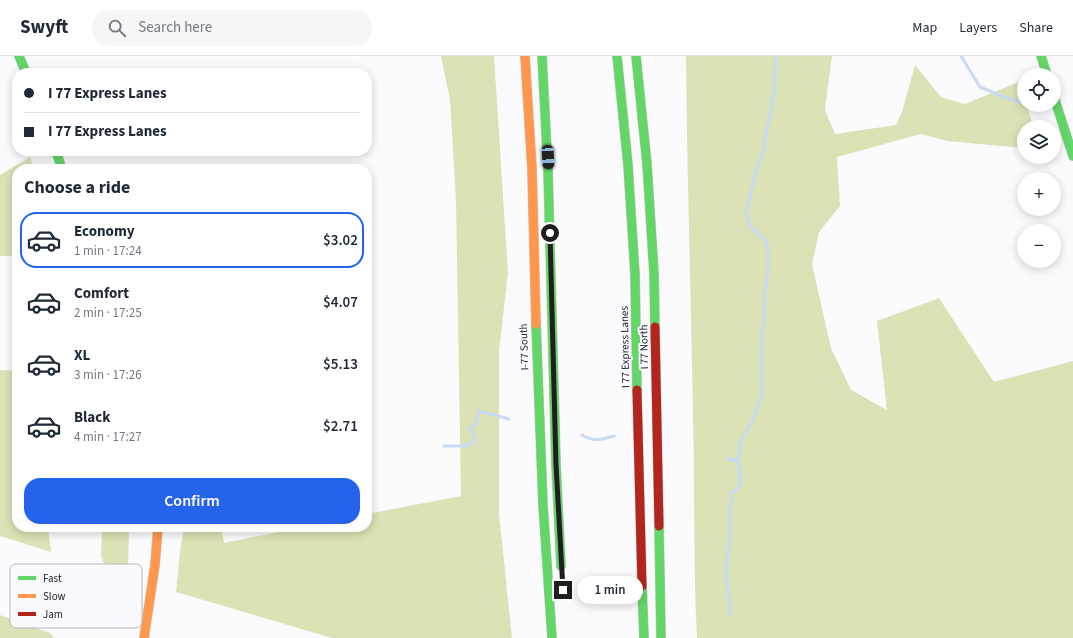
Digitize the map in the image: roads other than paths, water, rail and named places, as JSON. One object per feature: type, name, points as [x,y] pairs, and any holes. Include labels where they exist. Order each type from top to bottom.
[{"type":"main road","points":[[19,56],[24,68]]},
{"type":"main road","name":"I-77 South","points":[[525,56],[532,172],[540,466],[552,638]]},
{"type":"main road","points":[[542,56],[548,172],[556,465],[562,576]]},
{"type":"main road","name":"I 77 Express Lanes","points":[[617,56],[628,165],[635,274],[640,536],[644,638]]},
{"type":"main road","name":"I 77 North","points":[[636,56],[648,164],[654,274],[661,638]]},
{"type":"main road","points":[[1041,56],[1045,68]]},
{"type":"main road","points":[[1059,112],[1073,156]]},
{"type":"main road","points":[[144,638],[155,565],[158,532]]},
{"type":"waterway","points":[[729,615],[731,611],[726,572],[730,535],[731,494],[741,484],[738,461],[741,441],[754,417],[762,393],[761,357],[764,293],[768,274],[768,248],[765,240],[750,226],[746,215],[755,174],[763,151],[774,92],[776,56]]},
{"type":"waterway","points":[[961,56],[980,87],[1017,101]]},
{"type":"waterway","points":[[444,446],[464,446],[471,444],[476,438],[470,429],[476,424],[479,411],[509,419]]},
{"type":"waterway","points":[[582,435],[590,439],[598,440],[614,436]]},
{"type":"waterway","points":[[727,459],[738,461]]}]
